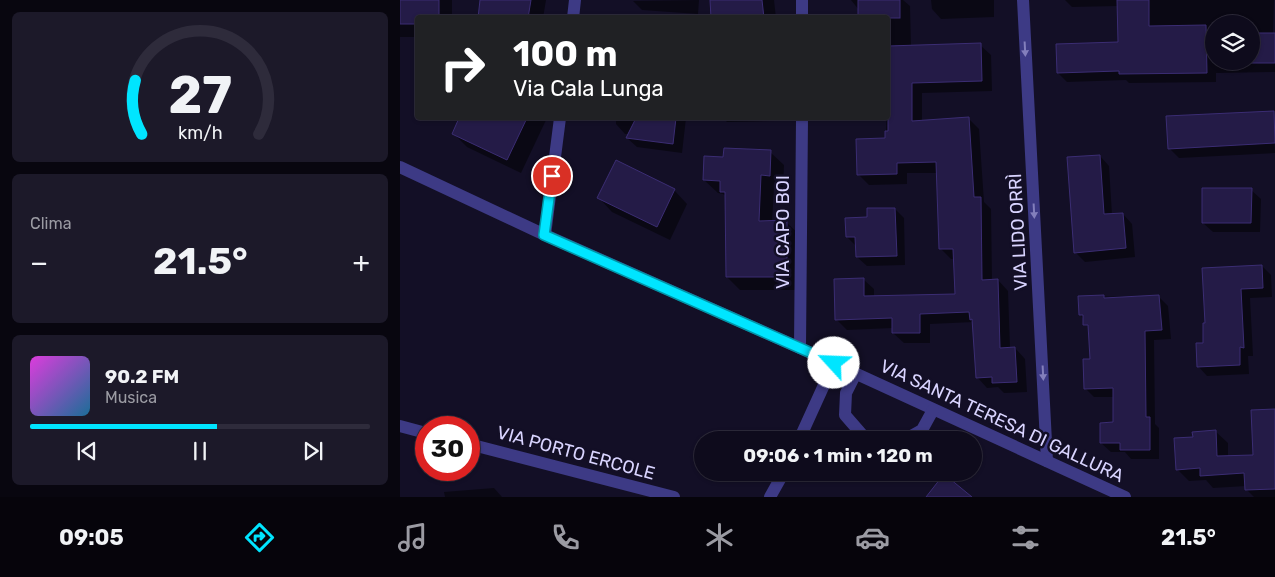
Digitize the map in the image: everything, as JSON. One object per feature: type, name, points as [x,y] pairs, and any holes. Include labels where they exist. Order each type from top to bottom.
[{"type":"street","points":[[573,15],[575,0]]},
{"type":"street","points":[[802,0],[802,15]]},
{"type":"street","name":"VIA LIDO ORRÌ","points":[[1023,0],[1047,461]]},
{"type":"street","points":[[544,235],[560,120]]},
{"type":"street","name":"VIA CAPO BOI","points":[[800,348],[802,120]]},
{"type":"street","name":"VIA SANTA TERESA DI GALLURA","points":[[400,167],[544,235],[834,363],[1125,497]]},
{"type":"street","points":[[803,431],[834,363]]},
{"type":"street","points":[[856,373],[846,393],[845,415],[859,431]]},
{"type":"street","points":[[920,431],[933,410]]},
{"type":"street","points":[[400,426],[415,430]]},
{"type":"street","name":"VIA PORTO ERCOLE","points":[[480,447],[674,497]]},
{"type":"street","points":[[770,497],[779,481]]},
{"type":"building","points":[[400,0],[439,0],[439,15],[415,15],[415,24],[400,24]]},
{"type":"building","points":[[480,0],[531,0],[528,15],[478,15]]},
{"type":"building","points":[[710,0],[762,0],[764,15],[711,15]]},
{"type":"building","points":[[858,0],[900,0],[900,18],[890,18],[890,15],[858,15]]},
{"type":"building","points":[[1117,0],[1149,0],[1149,26],[1205,25],[1205,70],[1207,70],[1207,73],[1119,74],[1119,71],[1057,73],[1056,44],[1118,42]]},
{"type":"building","points":[[1260,33],[1275,33],[1275,63],[1260,63]]},
{"type":"building","points":[[981,43],[982,81],[912,83],[912,121],[969,117],[974,197],[981,197],[982,280],[998,279],[1000,348],[1015,347],[1017,382],[992,383],[992,377],[976,378],[972,319],[970,320],[969,312],[920,314],[920,333],[892,333],[892,318],[835,320],[834,279],[864,278],[864,296],[955,294],[953,249],[939,249],[936,162],[897,163],[897,174],[857,175],[856,139],[885,138],[885,131],[888,131],[888,120],[890,120],[890,46]]},
{"type":"building","points":[[1274,111],[1275,143],[1168,149],[1166,116]]},
{"type":"building","points":[[458,120],[526,120],[507,160],[452,134]]},
{"type":"building","points":[[635,120],[676,120],[673,144],[626,138]]},
{"type":"building","points":[[724,148],[771,150],[770,176],[761,175],[759,221],[787,220],[787,277],[726,277],[725,192],[720,192],[720,181],[703,180],[704,156],[723,157]]},
{"type":"building","points":[[1100,155],[1104,214],[1123,213],[1126,248],[1074,253],[1067,157]]},
{"type":"building","points":[[616,160],[675,189],[657,227],[597,198]]},
{"type":"building","points":[[1202,188],[1252,188],[1251,223],[1202,223]]},
{"type":"building","points":[[867,208],[895,208],[897,256],[856,257],[855,237],[846,237],[845,218],[867,217]]},
{"type":"building","points":[[1262,265],[1263,288],[1241,289],[1244,348],[1240,347],[1240,365],[1197,367],[1196,343],[1203,343],[1203,323],[1205,323],[1202,268]]},
{"type":"building","points":[[1104,295],[1104,298],[1159,295],[1162,330],[1145,331],[1146,417],[1150,417],[1150,450],[1120,450],[1120,443],[1100,443],[1100,423],[1113,422],[1113,388],[1084,389],[1083,359],[1090,359],[1088,325],[1083,325],[1083,315],[1079,315],[1078,296]]},
{"type":"building","points":[[1275,409],[1275,489],[1245,490],[1244,473],[1200,476],[1200,468],[1176,470],[1174,438],[1193,437],[1192,432],[1216,430],[1217,456],[1253,455],[1251,410]]},
{"type":"building","points":[[939,481],[953,481],[972,497],[926,497]]},
{"type":"route","points":[[552,176],[544,235],[834,363]]}]
